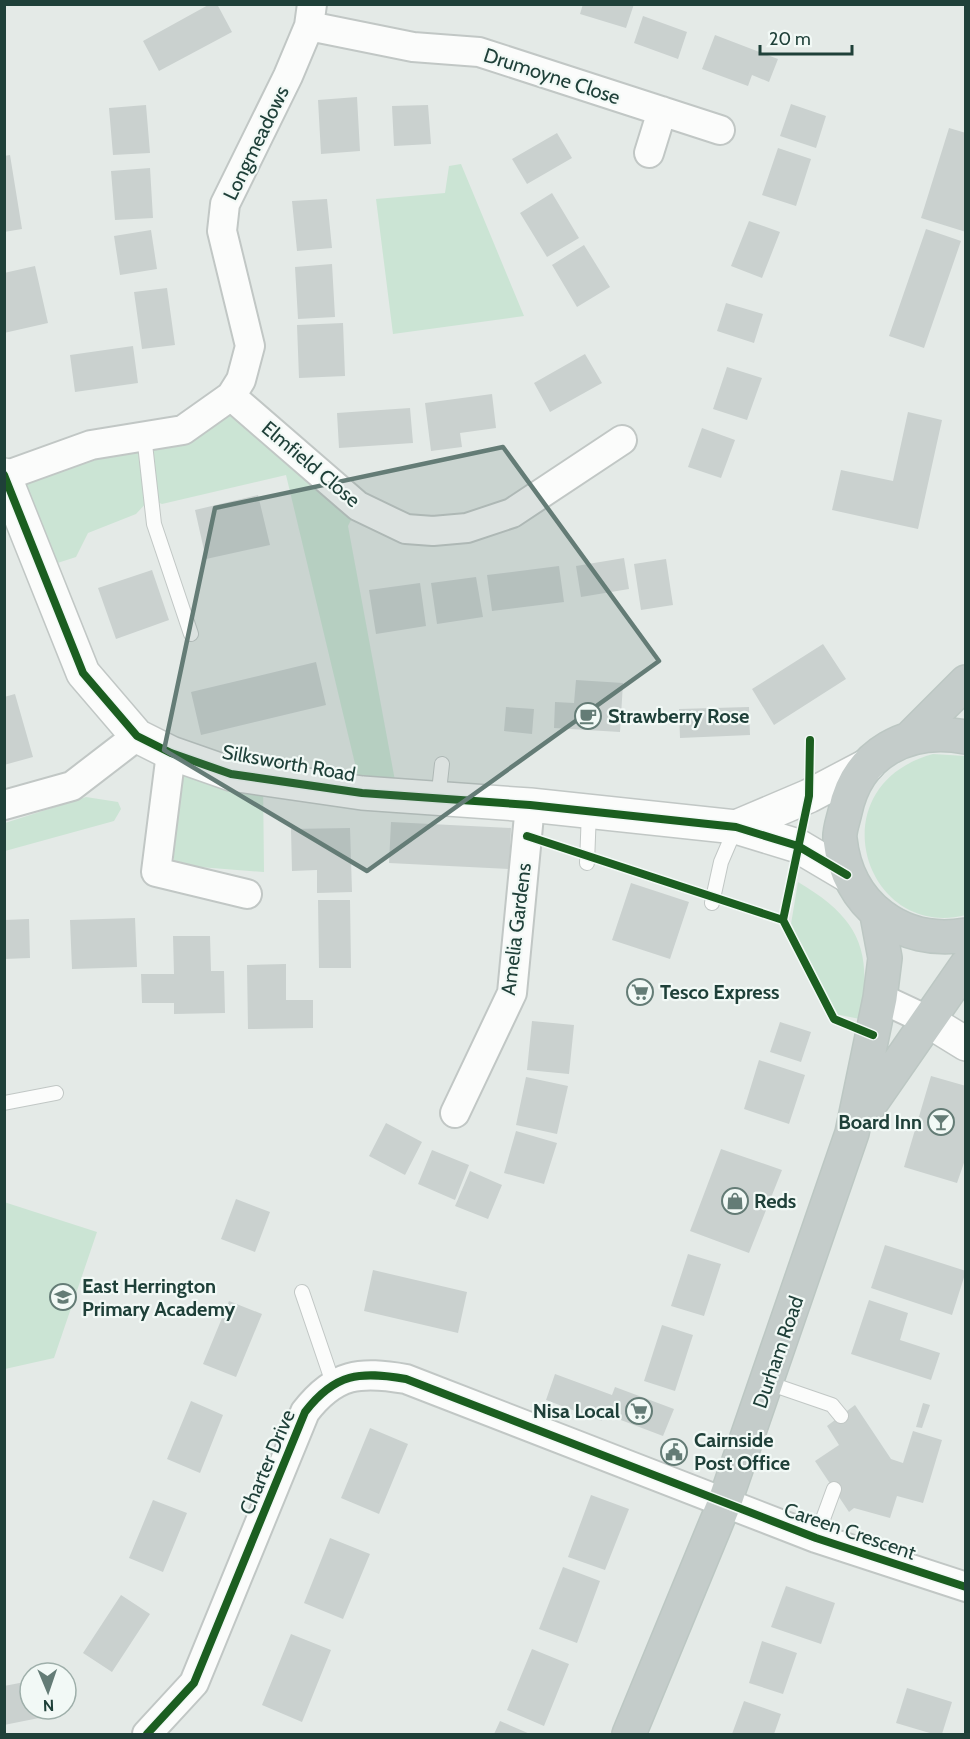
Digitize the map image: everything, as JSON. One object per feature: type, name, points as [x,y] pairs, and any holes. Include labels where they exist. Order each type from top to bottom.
[{"type":"highway","name":"Durham Road","points":[[911,737],[966,682]]},
{"type":"highway","name":"Durham Road","points":[[966,737],[942,732],[911,737],[886,749],[867,765],[849,792],[839,837],[847,875],[878,915],[907,932],[949,938],[966,935]]},
{"type":"highway","name":"Durham Road","points":[[629,1734],[724,1504],[768,1383],[852,1133],[880,998],[885,958],[878,915]]},
{"type":"highway","name":"Durham Road","points":[[852,1133],[966,966]]},
{"type":"street","name":"Drumoyne Close","points":[[311,15],[413,47],[479,52],[720,130]]},
{"type":"street","name":"Longmeadows","points":[[231,396],[240,380],[250,346],[222,231],[225,204],[311,15]]},
{"type":"street","points":[[649,153],[662,111]]},
{"type":"street","points":[[5,475],[91,445],[183,430],[231,396]]},
{"type":"street","name":"Elmfield Close","points":[[231,396],[358,506],[406,529],[433,531],[467,528],[512,513],[622,440]]},
{"type":"street","name":"Silksworth Road","points":[[5,475],[83,673],[137,736],[171,753],[231,774],[390,796],[530,805],[736,827],[798,846],[847,875]]},
{"type":"street","points":[[4,805],[72,786],[137,736]]},
{"type":"street","points":[[171,753],[156,872],[247,894]]},
{"type":"street","name":"Silksworth Road","points":[[736,827],[808,796],[867,765]]},
{"type":"street","name":"Amelia Gardens","points":[[455,1113],[512,993],[530,805]]},
{"type":"street","points":[[880,998],[927,1020],[966,1044]]},
{"type":"street","name":"Charter Drive","points":[[147,1734],[194,1683],[305,1412],[320,1393],[333,1383],[355,1376],[376,1374],[406,1378],[724,1504]]},
{"type":"street","name":"Careen Crescent","points":[[724,1504],[816,1538],[966,1587]]},
{"type":"lane","points":[[144,435],[154,524],[191,634]]},
{"type":"lane","points":[[438,800],[442,764]]},
{"type":"lane","points":[[587,863],[589,811]]},
{"type":"lane","points":[[712,903],[721,862],[736,827]]},
{"type":"lane","points":[[4,1103],[56,1093]]},
{"type":"lane","points":[[302,1292],[333,1383]]},
{"type":"lane","points":[[768,1383],[832,1405],[841,1416]]},
{"type":"lane","points":[[816,1538],[834,1489]]},
{"type":"highlighted area","points":[[503,447],[659,661],[367,871],[164,750],[215,508]]},
{"type":"green space","points":[[461,164],[524,316],[393,334],[376,199],[445,193],[449,166]]},
{"type":"green space","points":[[231,396],[358,506],[348,526],[398,797],[362,793],[286,475],[162,504],[150,499],[136,514],[88,533],[76,557],[42,568],[5,476],[144,435]]},
{"type":"green space","points":[[171,753],[263,779],[264,872],[174,865]]},
{"type":"green space","points":[[933,754],[965,756],[966,915],[930,917],[901,905],[880,884],[867,856],[865,826],[874,796],[897,771]]},
{"type":"green space","points":[[86,797],[118,802],[121,809],[114,821],[5,851],[5,823]]},
{"type":"green space","points":[[798,882],[819,895],[835,909],[848,923],[857,938],[864,974],[864,995],[860,1019],[835,1014],[790,930]]},
{"type":"green space","points":[[4,1202],[97,1232],[54,1358],[5,1369]]},
{"type":"building","points":[[210,4],[217,4],[232,32],[159,71],[143,41]]},
{"type":"building","points":[[583,4],[634,4],[626,28],[580,14]]},
{"type":"building","points":[[643,16],[687,32],[678,59],[634,43]]},
{"type":"building","points":[[715,35],[778,59],[769,82],[752,75],[748,86],[702,69]]},
{"type":"building","points":[[357,97],[360,151],[321,154],[318,100]]},
{"type":"building","points":[[791,104],[826,116],[816,148],[780,136]]},
{"type":"building","points":[[146,105],[150,153],[113,155],[109,108]]},
{"type":"building","points":[[428,105],[431,144],[394,146],[392,106]]},
{"type":"building","points":[[949,128],[966,133],[966,232],[921,218]]},
{"type":"building","points":[[557,133],[572,158],[527,184],[512,159]]},
{"type":"building","points":[[778,148],[811,159],[796,206],[762,195]]},
{"type":"building","points":[[10,155],[22,229],[4,232],[4,156]]},
{"type":"building","points":[[150,168],[153,218],[115,220],[111,171]]},
{"type":"building","points":[[552,193],[579,238],[547,257],[520,213]]},
{"type":"building","points":[[327,199],[332,248],[297,251],[292,201]]},
{"type":"building","points":[[749,221],[780,232],[762,278],[731,266]]},
{"type":"building","points":[[926,229],[961,241],[924,348],[889,336]]},
{"type":"building","points":[[151,230],[157,269],[120,275],[114,236]]},
{"type":"building","points":[[584,245],[610,287],[577,307],[552,265]]},
{"type":"building","points":[[332,264],[335,317],[298,319],[295,267]]},
{"type":"building","points":[[35,266],[48,323],[4,333],[4,273]]},
{"type":"building","points":[[167,288],[175,345],[142,349],[134,292]]},
{"type":"building","points":[[726,303],[763,314],[754,343],[717,331]]},
{"type":"building","points":[[343,323],[345,376],[299,378],[297,325]]},
{"type":"building","points":[[133,346],[138,383],[75,392],[70,355]]},
{"type":"building","points":[[585,354],[602,383],[550,412],[534,383]]},
{"type":"building","points":[[727,367],[762,378],[747,420],[713,409]]},
{"type":"building","points":[[492,394],[496,428],[460,433],[462,447],[431,451],[425,403]]},
{"type":"building","points":[[410,408],[413,443],[339,448],[337,413]]},
{"type":"building","points":[[908,412],[942,420],[918,529],[832,510],[841,470],[893,481]]},
{"type":"building","points":[[702,428],[735,440],[721,478],[688,467]]},
{"type":"building","points":[[258,495],[270,545],[206,559],[195,510]]},
{"type":"building","points":[[624,558],[629,589],[581,597],[576,566]]},
{"type":"building","points":[[666,559],[673,605],[641,610],[634,564]]},
{"type":"building","points":[[559,566],[564,602],[492,611],[487,575]]},
{"type":"building","points":[[152,570],[169,620],[116,639],[98,588]]},
{"type":"building","points":[[476,577],[483,617],[437,624],[431,583]]},
{"type":"building","points":[[420,583],[426,626],[376,634],[369,590]]},
{"type":"building","points":[[823,644],[846,679],[774,725],[752,689]]},
{"type":"building","points":[[316,662],[326,705],[201,735],[191,692]]},
{"type":"building","name":"Strawberry Rose","points":[[576,680],[623,683],[620,732],[554,728],[555,702],[574,703]]},
{"type":"building","points":[[15,694],[33,757],[4,765],[4,697]]},
{"type":"building","points":[[506,707],[534,709],[532,734],[504,731]]},
{"type":"building","points":[[749,707],[750,735],[680,738],[679,709]]},
{"type":"building","points":[[391,822],[511,828],[509,869],[389,863]]},
{"type":"building","points":[[350,828],[352,892],[317,893],[317,870],[292,871],[291,829]]},
{"type":"building","points":[[631,883],[689,902],[670,959],[612,940]]},
{"type":"building","points":[[318,900],[350,900],[351,968],[319,968]]},
{"type":"building","points":[[135,918],[137,967],[72,969],[70,920]]},
{"type":"building","points":[[29,919],[30,958],[4,959],[4,920]]},
{"type":"building","points":[[173,936],[210,936],[211,971],[224,971],[225,1013],[174,1014],[174,1003],[142,1003],[141,974],[174,974]]},
{"type":"building","points":[[286,964],[286,1000],[313,1000],[313,1028],[248,1029],[247,965]]},
{"type":"building","points":[[532,1021],[574,1025],[569,1074],[527,1070]]},
{"type":"building","points":[[780,1022],[811,1032],[801,1062],[770,1052]]},
{"type":"building","points":[[759,1060],[805,1075],[789,1124],[744,1109]]},
{"type":"building","name":"Board Inn","points":[[931,1076],[966,1086],[966,1157],[957,1183],[904,1167]]},
{"type":"building","points":[[526,1077],[568,1086],[557,1134],[516,1125]]},
{"type":"building","points":[[386,1123],[422,1142],[405,1175],[369,1156]]},
{"type":"building","points":[[516,1131],[557,1143],[544,1184],[504,1173]]},
{"type":"building","name":"Reds","points":[[721,1149],[782,1170],[749,1253],[690,1231]]},
{"type":"building","points":[[432,1150],[469,1165],[455,1200],[418,1184]]},
{"type":"building","points":[[470,1171],[502,1185],[488,1219],[455,1206]]},
{"type":"building","points":[[236,1199],[270,1212],[255,1252],[221,1239]]},
{"type":"building","points":[[885,1245],[966,1271],[952,1315],[871,1288]]},
{"type":"building","points":[[688,1254],[721,1264],[704,1316],[671,1306]]},
{"type":"building","points":[[373,1270],[467,1292],[458,1333],[364,1311]]},
{"type":"building","points":[[869,1300],[908,1313],[900,1340],[940,1353],[931,1380],[851,1354]]},
{"type":"building","points":[[229,1301],[262,1314],[236,1377],[203,1364]]},
{"type":"building","points":[[662,1325],[693,1335],[675,1391],[644,1381]]},
{"type":"building","points":[[555,1374],[612,1395],[615,1387],[674,1409],[663,1436],[605,1414],[602,1421],[546,1400]]},
{"type":"building","points":[[191,1401],[223,1415],[200,1473],[167,1459]]},
{"type":"building","points":[[923,1403],[930,1405],[922,1428],[916,1427]]},
{"type":"building","points":[[855,1405],[891,1459],[903,1463],[913,1431],[942,1440],[923,1503],[897,1496],[890,1518],[854,1508],[849,1512],[815,1461],[839,1445],[827,1426]]},
{"type":"building","points":[[370,1428],[408,1444],[379,1514],[341,1498]]},
{"type":"building","points":[[591,1495],[629,1509],[605,1570],[568,1557]]},
{"type":"building","points":[[153,1500],[187,1513],[163,1572],[129,1558]]},
{"type":"building","points":[[330,1538],[370,1554],[343,1619],[304,1603]]},
{"type":"building","points":[[563,1567],[600,1581],[577,1643],[539,1629]]},
{"type":"building","points":[[786,1586],[835,1603],[821,1644],[771,1627]]},
{"type":"building","points":[[121,1595],[150,1614],[112,1672],[83,1653]]},
{"type":"building","points":[[291,1634],[331,1650],[302,1722],[262,1705]]},
{"type":"building","points":[[762,1641],[797,1653],[783,1694],[749,1683]]},
{"type":"building","points":[[532,1649],[569,1664],[544,1726],[507,1710]]},
{"type":"building","points":[[18,1683],[18,1721],[24,1721],[4,1725],[4,1686]]},
{"type":"building","points":[[907,1688],[952,1702],[942,1734],[933,1734],[896,1723]]},
{"type":"building","points":[[744,1701],[781,1714],[774,1734],[732,1734]]},
{"type":"building","points":[[500,1721],[530,1734],[494,1734]]},
{"type":"cycle path","points":[[4,475],[83,673],[137,736],[171,753],[231,774],[362,793],[530,805],[736,827],[798,846],[847,875]]},
{"type":"cycle path","points":[[810,740],[809,796],[783,920],[834,1019],[873,1035]]},
{"type":"cycle path","points":[[527,836],[783,920]]},
{"type":"cycle path","points":[[147,1734],[194,1683],[305,1412],[327,1389],[350,1378],[375,1375],[406,1379],[816,1538],[966,1587]]},
{"type":"place","name":"Strawberry Rose","points":[[588,716]]},
{"type":"place","name":"Tesco Express","points":[[640,992]]},
{"type":"place","name":"Board Inn","points":[[941,1122]]},
{"type":"place","name":"Reds","points":[[735,1201]]},
{"type":"place","name":"East Herrington Primary Academy","points":[[63,1297]]},
{"type":"place","name":"Nisa Local","points":[[639,1411]]},
{"type":"place","name":"Cairnside Post Office","points":[[674,1452]]}]
